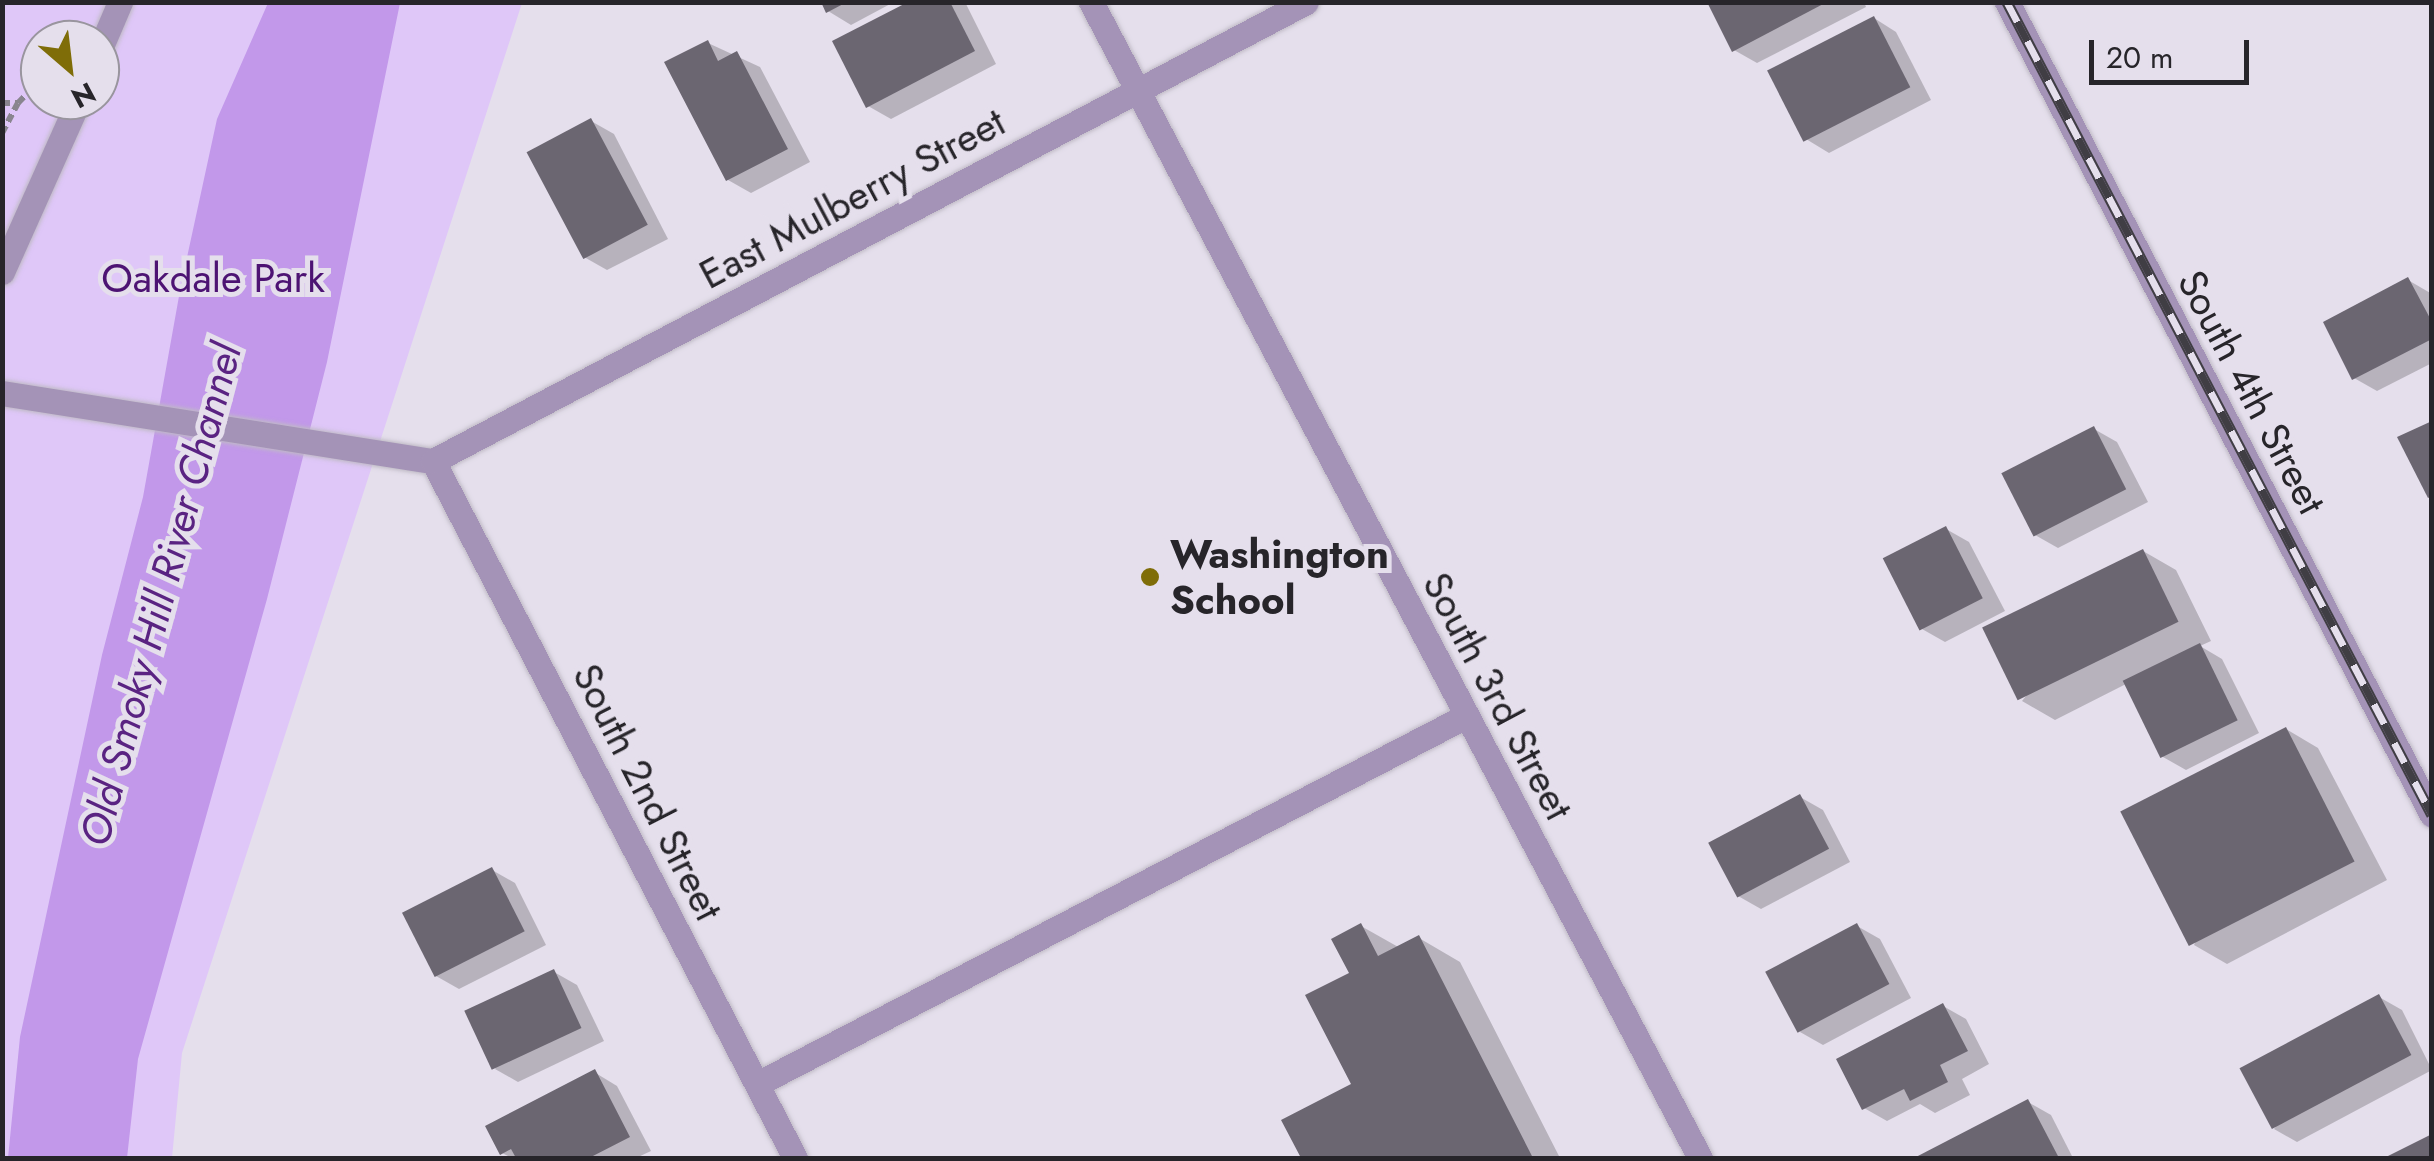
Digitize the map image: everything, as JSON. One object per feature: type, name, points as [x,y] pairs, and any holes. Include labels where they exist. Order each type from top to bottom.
[{"type":"street","name":"South 3rd Street","points":[[1091,2],[1700,1158]]},
{"type":"street","name":"East Mulberry Street","points":[[433,461],[1306,2]]},
{"type":"street","name":"South 4th Street","points":[[2007,2],[2432,816]]},
{"type":"street","points":[[2,272],[69,120]]},
{"type":"street","points":[[2,394],[433,461]]},
{"type":"street","name":"South 2nd Street","points":[[433,461],[795,1158]]},
{"type":"street","points":[[757,1084],[1466,716]]},
{"type":"path","points":[[2,103],[18,103],[2,133]]},
{"type":"green space","name":"Oakdale Park","points":[[2,3],[522,3],[182,1053],[172,1158],[3,1158]]},
{"type":"water","name":"Old Smoky Hill River Channel","points":[[268,3],[400,3],[327,362],[267,599],[138,1059],[127,1158],[8,1158],[20,1037],[102,655],[143,497],[181,285],[217,119]]},
{"type":"building","points":[[821,2],[847,2],[826,13]]},
{"type":"building","points":[[908,2],[950,2],[975,51],[866,108],[832,41]]},
{"type":"building","points":[[1707,2],[1827,2],[1732,52]]},
{"type":"building","points":[[1874,16],[1910,87],[1803,142],[1767,70]]},
{"type":"building","points":[[708,40],[718,61],[737,51],[788,149],[726,181],[664,62]]},
{"type":"building","points":[[591,118],[648,225],[583,259],[527,152]]},
{"type":"building","points":[[2408,277],[2432,322],[2432,339],[2352,380],[2323,322]]},
{"type":"building","points":[[2432,421],[2432,496],[2428,498],[2397,437]]},
{"type":"building","points":[[2094,426],[2126,489],[2034,536],[2001,473]]},
{"type":"building","points":[[1946,526],[1983,598],[1920,630],[1883,558]]},
{"type":"building","points":[[2143,549],[2179,622],[2018,700],[1982,627]]},
{"type":"building","points":[[2200,643],[2238,720],[2160,758],[2123,681]]},
{"type":"building","points":[[2286,727],[2355,862],[2189,946],[2120,811]]},
{"type":"building","points":[[1800,794],[1829,849],[1737,898],[1708,843]]},
{"type":"building","points":[[492,867],[525,931],[435,977],[402,913]]},
{"type":"building","points":[[1361,923],[1378,956],[1419,935],[1533,1158],[1301,1158],[1281,1120],[1351,1084],[1305,995],[1349,973],[1331,939]]},
{"type":"building","points":[[1857,923],[1889,984],[1798,1033],[1765,972]]},
{"type":"building","points":[[554,969],[581,1028],[492,1070],[464,1011]]},
{"type":"building","points":[[2379,994],[2411,1055],[2272,1129],[2239,1068]]},
{"type":"building","points":[[1943,1003],[1968,1051],[1940,1065],[1948,1082],[1910,1101],[1904,1089],[1862,1110],[1836,1059]]},
{"type":"building","points":[[595,1069],[630,1137],[589,1158],[516,1158],[511,1149],[500,1155],[485,1126]]},
{"type":"building","points":[[2028,1099],[2059,1158],[1914,1158]]},
{"type":"building","points":[[2432,1134],[2432,1158],[2384,1158]]},
{"type":"railway","points":[[2007,2],[2432,815]]},
{"type":"place","name":"Washington School","points":[[1150,577]]}]
